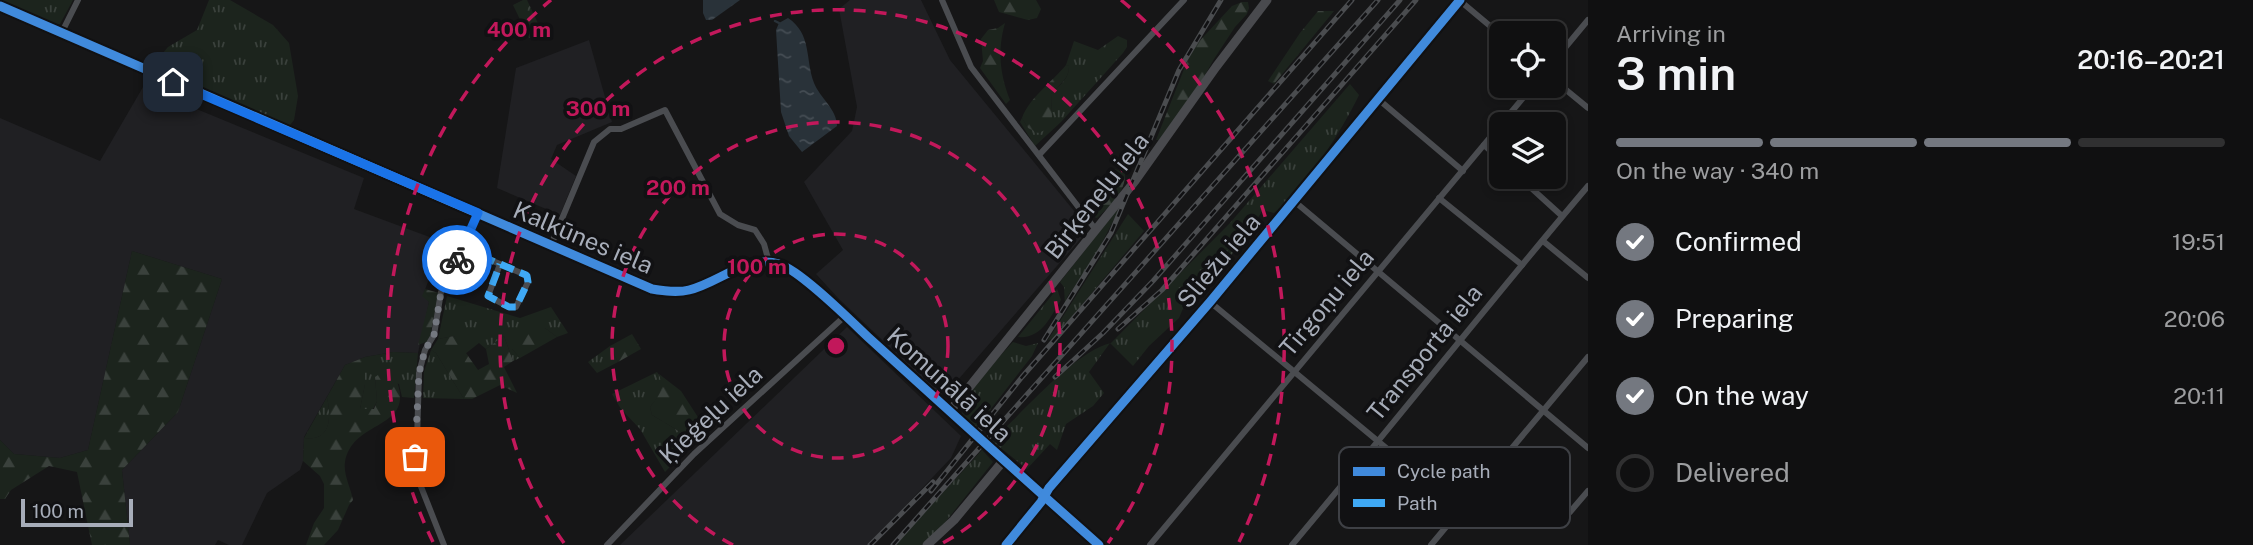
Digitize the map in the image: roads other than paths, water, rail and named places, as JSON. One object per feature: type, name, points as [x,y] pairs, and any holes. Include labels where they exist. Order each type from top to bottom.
[{"type":"main road","name":"Birķeneļu iela","points":[[950,411],[1168,137],[1267,0]]},
{"type":"main road","name":"Kalkūnes iela","points":[[0,6],[652,289],[665,292],[688,290],[748,264],[769,262]]},
{"type":"main road","name":"Komunālā iela","points":[[769,262],[782,264],[794,272],[1099,545]]},
{"type":"main road","points":[[927,545],[954,520],[1004,460]]},
{"type":"street","points":[[61,32],[78,0]]},
{"type":"street","points":[[942,0],[971,67],[1096,230]]},
{"type":"street","points":[[1039,155],[1184,0]]},
{"type":"street","points":[[1460,0],[1489,25]]},
{"type":"street","name":"Sliežu iela","points":[[1006,545],[1049,488],[1210,302],[1460,0]]},
{"type":"street","points":[[1566,47],[1588,20]]},
{"type":"street","points":[[1566,90],[1588,108]]},
{"type":"street","name":"Tirgoņu iela","points":[[1150,545],[1523,98]]},
{"type":"street","points":[[1378,99],[1462,171]]},
{"type":"street","points":[[551,245],[594,142],[610,129],[621,129],[665,110],[720,214],[738,225],[755,230],[764,244],[769,262]]},
{"type":"street","points":[[1484,145],[1489,149]]},
{"type":"street","name":"Transporta iela","points":[[1375,447],[1460,338],[1588,186]]},
{"type":"street","points":[[1532,189],[1562,216]]},
{"type":"street","points":[[1439,198],[1522,265]]},
{"type":"street","points":[[1294,201],[1588,448]]},
{"type":"street","points":[[444,545],[416,474],[419,373],[425,350],[434,335],[441,292],[478,213]]},
{"type":"street","points":[[1543,241],[1588,278]]},
{"type":"street","points":[[462,248],[500,264],[527,276],[528,282],[516,307],[509,307],[488,296],[500,264]]},
{"type":"street","points":[[1210,302],[1385,447]]},
{"type":"street","name":"Ķieģeļu iela","points":[[607,545],[694,454],[845,316]]},
{"type":"street","points":[[1514,447],[1588,357]]},
{"type":"street","name":"Transporta iela","points":[[1292,545],[1339,489]]},
{"type":"street","points":[[1570,512],[1588,491]]},
{"type":"street","points":[[1431,545],[1446,528]]},
{"type":"water","points":[[703,0],[740,0],[712,20],[706,20]]},
{"type":"water","points":[[788,18],[801,32],[814,83],[834,114],[837,126],[802,152],[789,136],[781,112],[776,30],[779,23]]},
{"type":"waterway","points":[[775,21],[779,23]]},
{"type":"railway","points":[[1044,340],[1111,233],[1179,70],[1221,0]]},
{"type":"railway","points":[[931,491],[1022,377],[1352,0]]},
{"type":"railway","points":[[893,545],[1378,0]]},
{"type":"railway","points":[[1055,377],[1103,333],[1153,281],[1400,0]]},
{"type":"railway","points":[[1118,329],[1162,290],[1416,0]]},
{"type":"railway","points":[[870,545],[933,482]]}]
